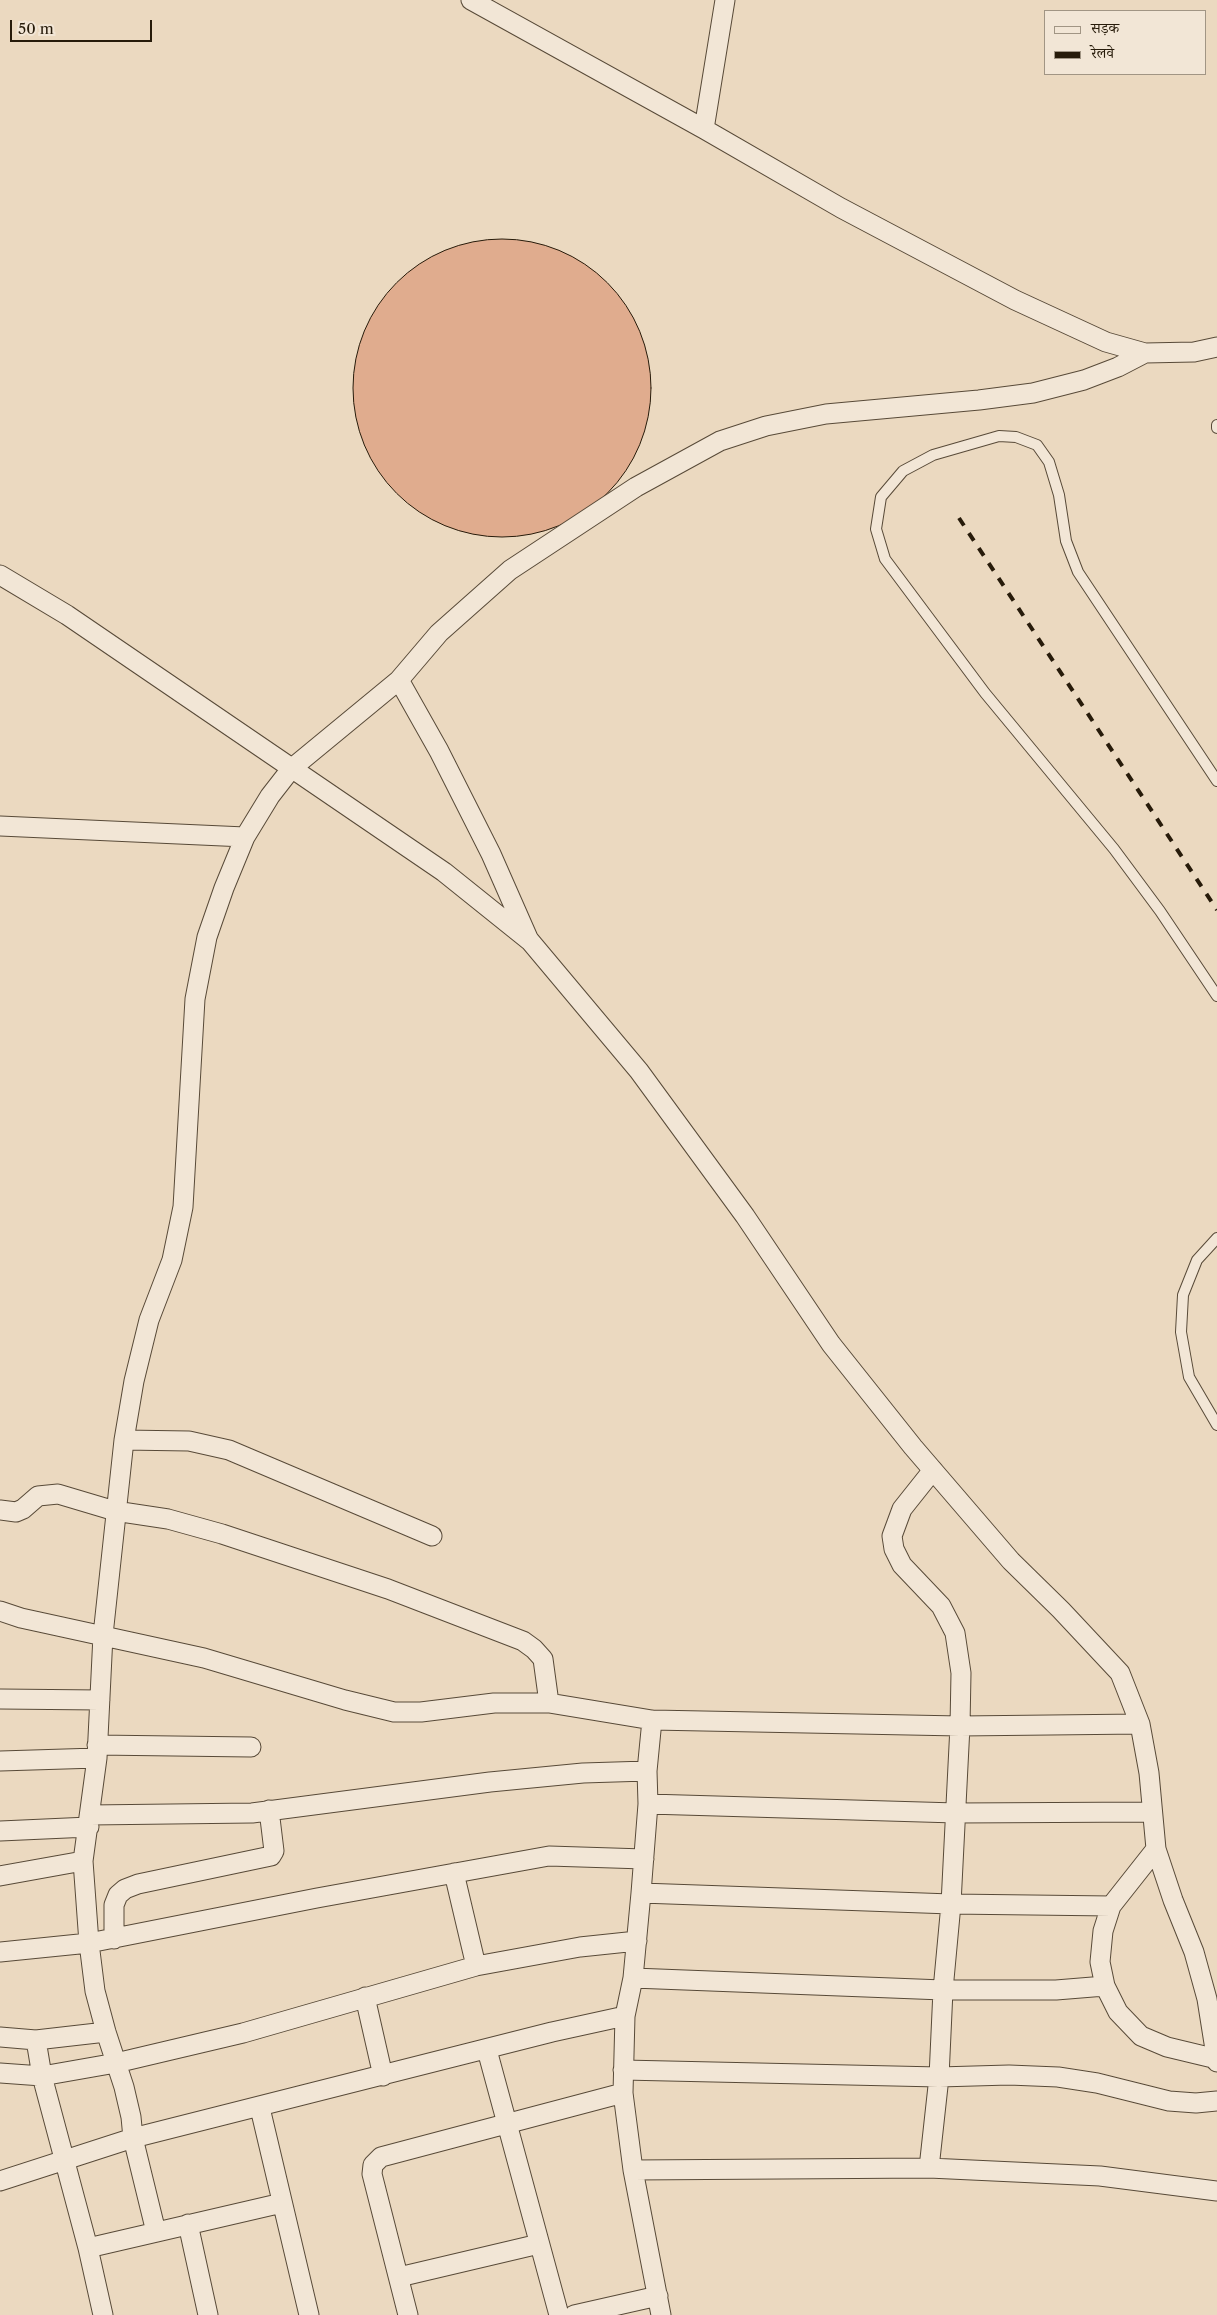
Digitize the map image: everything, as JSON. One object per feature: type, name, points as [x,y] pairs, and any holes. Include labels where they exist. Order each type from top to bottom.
[{"type":"street","points":[[470,0],[704,129],[841,208],[1015,300],[1106,342],[1144,353],[1194,352],[1217,347]]},
{"type":"street","points":[[704,129],[725,0]]},
{"type":"street","points":[[156,2232],[133,2138],[131,2118],[94,1991],[83,1861],[90,1821],[97,1752],[103,1635],[124,1440],[134,1381],[147,1329],[172,1260],[183,1206],[195,999],[208,937],[224,888],[245,837],[270,796],[291,769],[398,680],[439,633],[510,570],[636,487],[720,441],[766,426],[826,414],[979,400],[1033,393],[1084,380],[1118,367],[1144,353]]},
{"type":"street","points":[[0,574],[67,615],[444,872],[530,942],[639,1071],[746,1216],[831,1344],[933,1470],[1011,1561],[1061,1610],[1120,1673],[1140,1724],[1149,1773],[1156,1849],[1172,1900],[1194,1952],[1207,1999],[1217,2060],[1167,2046],[1141,2036],[1118,2012],[1105,1986],[1100,1962],[1103,1932],[1111,1906],[1156,1849]]},
{"type":"street","points":[[398,680],[439,751],[492,854],[530,942]]},
{"type":"street","points":[[0,826],[245,837]]},
{"type":"street","points":[[124,1440],[189,1441],[229,1450],[432,1536]]},
{"type":"street","points":[[928,2168],[939,2077],[943,1990],[951,1904],[961,1673],[954,1633],[941,1606],[902,1565],[894,1549],[892,1536],[902,1509],[933,1470]]},
{"type":"street","points":[[0,1510],[16,1512],[23,1509],[30,1500],[46,1493],[58,1494],[115,1512],[168,1519],[315,1563],[415,1599],[523,1642],[534,1649],[543,1659],[549,1703]]},
{"type":"street","points":[[0,1611],[22,1618],[204,1658],[344,1700],[394,1712],[421,1712],[494,1703],[549,1703],[652,1720],[960,1726],[1140,1724]]},
{"type":"street","points":[[0,1699],[100,1700]]},
{"type":"street","points":[[652,1720],[647,1771],[648,1804],[637,1941],[626,2016],[623,2093],[633,2170],[661,2315]]},
{"type":"street","points":[[0,1761],[97,1752],[251,1747]]},
{"type":"street","points":[[0,1831],[90,1821],[269,1810],[490,1782],[583,1773],[647,1771]]},
{"type":"street","points":[[648,1804],[956,1813],[1152,1812]]},
{"type":"street","points":[[114,1939],[114,1905],[118,1895],[125,1889],[138,1884],[271,1856],[274,1851],[269,1810]]},
{"type":"street","points":[[0,1952],[89,1944],[549,1856],[644,1859]]},
{"type":"street","points":[[0,1876],[83,1861]]},
{"type":"street","points":[[454,1873],[476,1966]]},
{"type":"street","points":[[641,1893],[951,1904],[1111,1906]]},
{"type":"street","points":[[0,2073],[42,2076],[116,2062],[243,2032],[476,1966],[580,1947],[637,1941]]},
{"type":"street","points":[[633,1978],[943,1990],[1056,1990],[1105,1986]]},
{"type":"street","points":[[365,1997],[383,2076]]},
{"type":"street","points":[[0,2181],[133,2138],[260,2108],[552,2032],[626,2016]]},
{"type":"street","points":[[0,2037],[36,2040],[106,2032]]},
{"type":"street","points":[[36,2040],[42,2076],[88,2248],[103,2315]]},
{"type":"street","points":[[487,2050],[559,2315]]},
{"type":"street","points":[[623,2070],[939,2077],[1010,2075],[1058,2077],[1098,2083],[1169,2102],[1196,2103],[1217,2101]]},
{"type":"street","points":[[408,2315],[372,2174],[373,2165],[381,2158],[623,2093]]},
{"type":"street","points":[[260,2108],[309,2315]]},
{"type":"street","points":[[633,2170],[928,2168],[1100,2176],[1217,2191]]},
{"type":"street","points":[[88,2248],[282,2203]]},
{"type":"street","points":[[188,2224],[208,2315]]},
{"type":"street","points":[[399,2277],[539,2244]]},
{"type":"street","points":[[574,2315],[658,2296]]},
{"type":"lane","points":[[1217,781],[1078,572],[1066,541],[1059,495],[1049,462],[1037,445],[1016,437],[999,436],[934,455],[903,471],[882,497],[876,529],[884,559],[986,692],[1114,849],[1160,911],[1217,996]]},
{"type":"lane","points":[[1217,1238],[1198,1260],[1183,1295],[1181,1332],[1189,1377],[1217,1425]]},
{"type":"building","points":[[487,239],[517,239],[545,245],[572,256],[608,282],[626,305],[640,331],[649,359],[651,388],[649,417],[640,445],[626,471],[608,494],[572,520],[545,531],[517,537],[487,537],[459,531],[432,520],[396,494],[387,483],[370,458],[359,431],[353,403],[353,373],[359,345],[370,318],[396,282],[407,273],[432,256],[459,245]]},
{"type":"railway","points":[[959,518],[1217,910]]}]
